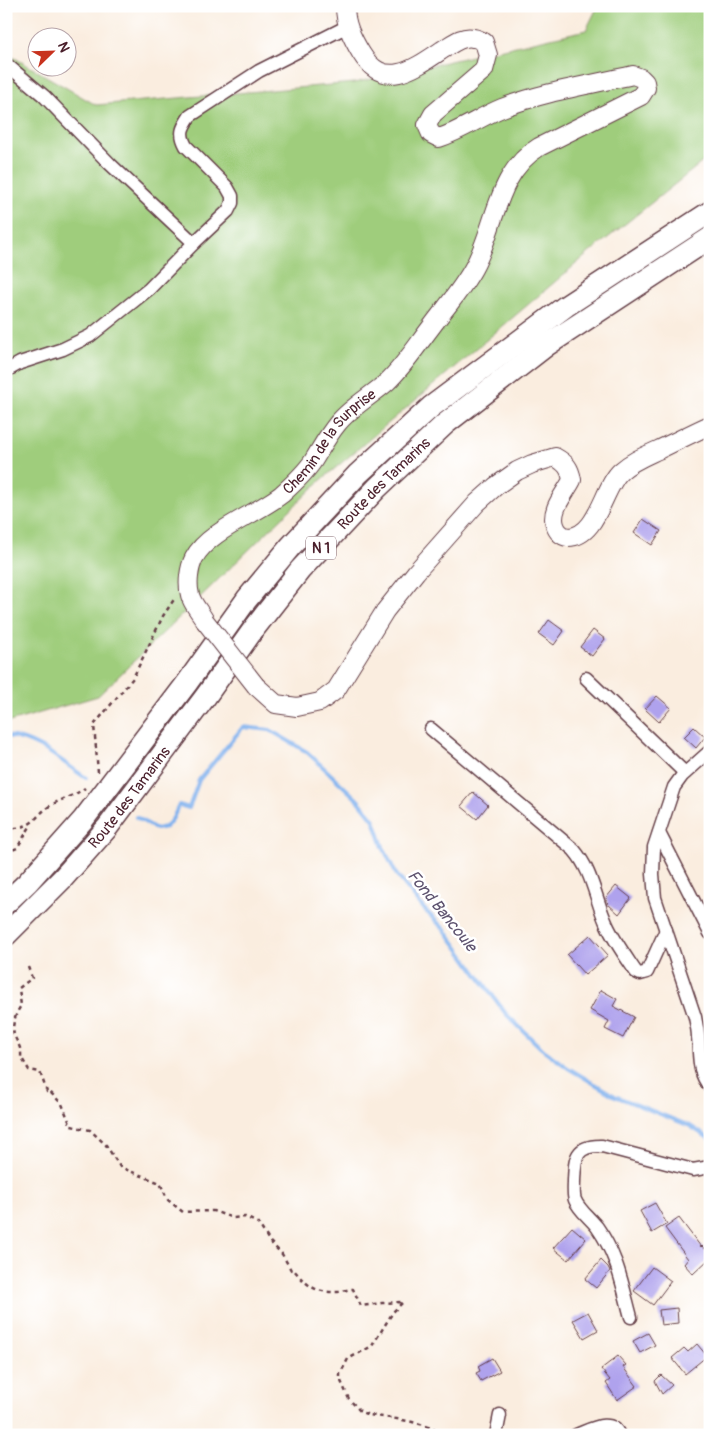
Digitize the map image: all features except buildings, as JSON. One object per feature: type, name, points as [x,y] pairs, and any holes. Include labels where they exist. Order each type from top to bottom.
[{"type":"highway","name":"Route des Tamarins","points":[[6,903],[27,883],[83,820],[248,599],[290,547],[358,474],[431,407],[566,306],[710,212]]},
{"type":"highway","name":"Route des Tamarins","points":[[6,935],[63,878],[107,828],[253,630],[300,570],[377,488],[445,424],[547,346],[710,238]]},
{"type":"main road","name":"Chemin de la Surprise","points":[[345,6],[348,26],[364,58],[376,70],[384,74],[395,74],[424,62],[457,40],[472,37],[484,42],[488,55],[484,70],[433,114],[427,125],[431,134],[439,138],[450,135],[501,109],[532,98],[633,75],[646,82],[646,88],[641,96],[527,154],[509,176],[474,268],[464,284],[405,361],[388,380],[340,421],[325,439],[312,462],[282,494],[256,512],[225,529],[202,547],[194,558],[189,570],[190,595],[205,621],[256,686],[276,704],[297,707],[320,702],[336,690],[385,611],[416,572],[477,503],[517,471],[532,464],[555,458],[563,461],[570,469],[572,480],[553,517],[558,532],[564,536],[571,537],[580,533],[591,524],[598,514],[610,485],[619,472],[632,462],[710,425]]},
{"type":"street","points":[[6,371],[20,363],[63,349],[90,336],[149,289],[228,211],[232,203],[232,196],[228,187],[186,146],[181,137],[183,126],[190,116],[259,71],[348,26]]},
{"type":"street","points":[[6,64],[44,96],[110,164],[194,243]]},
{"type":"street","points":[[586,678],[685,773]]},
{"type":"street","points":[[431,729],[574,850],[581,858],[588,870],[607,924],[620,949],[640,974],[647,972],[666,930]]},
{"type":"street","points":[[710,751],[685,773],[674,788],[654,846],[655,898],[695,1017],[700,1068],[704,1079],[710,1087]]},
{"type":"street","points":[[659,833],[710,932]]},
{"type":"street","points":[[631,1317],[611,1252],[596,1227],[574,1198],[575,1164],[578,1154],[583,1148],[592,1145],[693,1170],[710,1167]]},
{"type":"street","points":[[496,1435],[500,1415]]},
{"type":"street","points":[[576,1435],[600,1426],[609,1425],[614,1427],[619,1435]]},
{"type":"path","points":[[98,773],[94,725],[133,678],[171,602],[189,582]]},
{"type":"path","points":[[6,853],[17,848],[32,824],[51,805],[88,786]]},
{"type":"path","points":[[6,828],[19,828],[32,824]]},
{"type":"path","points":[[28,966],[32,978],[19,988],[21,1006],[18,1010],[13,1032],[22,1051],[20,1057],[29,1070],[40,1072],[47,1092],[62,1104],[71,1126],[90,1130],[106,1145],[120,1167],[160,1183],[168,1200],[183,1212],[213,1211],[233,1218],[245,1217],[258,1223],[292,1270],[313,1289],[338,1292],[353,1289],[361,1306],[403,1302],[394,1312],[372,1346],[348,1359],[340,1374],[340,1379],[348,1399],[361,1412],[418,1424],[440,1432],[442,1435]]},
{"type":"green space","points":[[598,6],[710,6],[710,156],[589,253],[319,482],[98,696],[6,723],[6,53],[28,66],[28,78],[49,78],[96,105],[354,83],[586,30]]},
{"type":"waterway","name":"Fond Bancoule","points":[[136,817],[156,829],[166,827],[179,805],[189,808],[199,780],[243,727],[270,730],[307,752],[359,801],[374,820],[383,847],[396,874],[425,910],[445,930],[506,1014],[541,1048],[568,1068],[615,1096],[690,1126],[710,1139]]},
{"type":"waterway","name":"Fond Bancoule","points":[[6,736],[28,741],[38,746],[86,778]]}]
